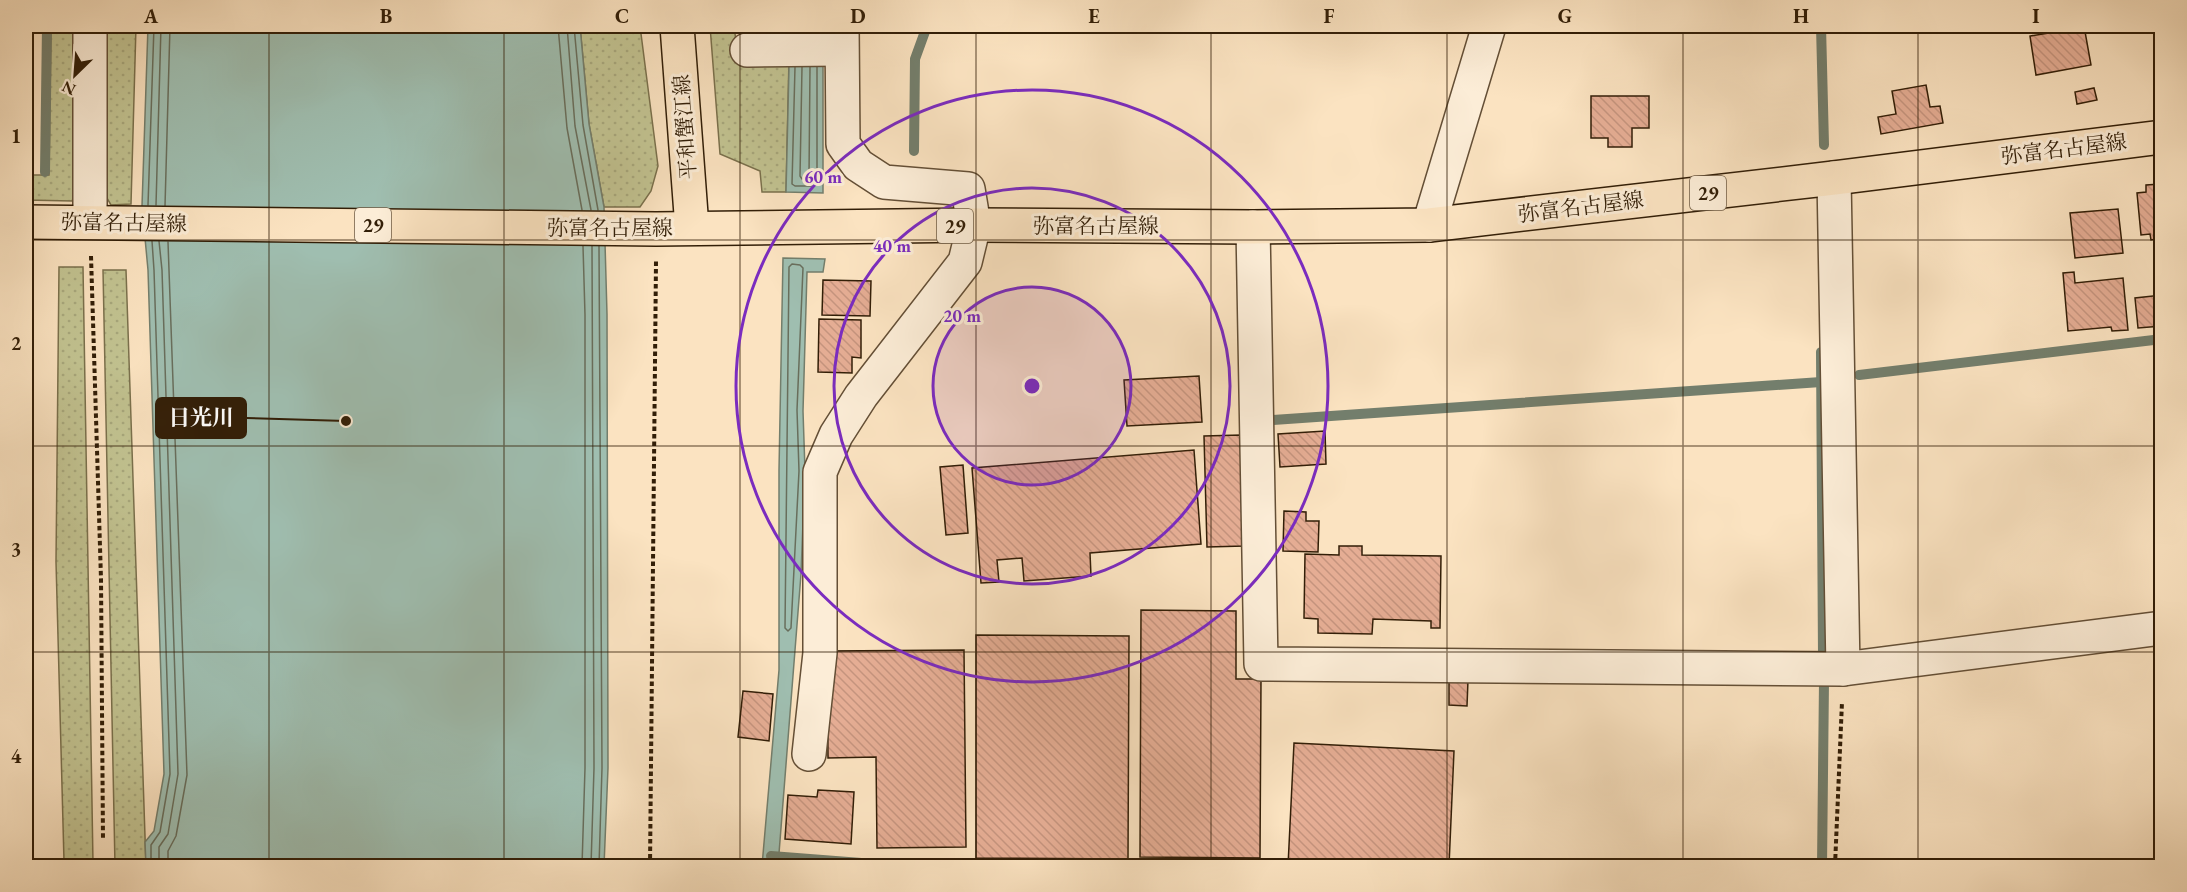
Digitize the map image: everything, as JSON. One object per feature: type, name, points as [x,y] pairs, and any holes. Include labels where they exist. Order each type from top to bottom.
[{"type":"main road","name":"平和蟹江線","points":[[677,26],[692,228]]},
{"type":"main road","name":"弥富名古屋線","points":[[26,222],[657,229],[974,225],[1253,227],[1428,225],[2162,137]]},
{"type":"street","points":[[90,26],[90,222]]},
{"type":"street","points":[[1428,225],[1489,26]]},
{"type":"street","points":[[747,50],[785,50],[838,41],[843,144],[858,165],[884,182],[968,189],[974,225],[965,262],[861,396],[836,435],[820,472],[820,653],[809,754]]},
{"type":"street","points":[[1834,178],[1843,669]]},
{"type":"street","points":[[1253,227],[1262,664],[1843,669],[2162,628]]},
{"type":"path","points":[[90,222],[101,579],[103,840]]},
{"type":"path","points":[[650,867],[657,229]]},
{"type":"path","points":[[1835,867],[1843,669]]},
{"type":"green space","points":[[51,26],[87,26],[82,179],[72,201],[26,200],[26,175],[49,175]]},
{"type":"green space","points":[[100,26],[136,26],[131,204],[111,205],[98,183]]},
{"type":"green space","points":[[580,26],[640,26],[658,166],[651,191],[640,207],[604,207],[589,124]]},
{"type":"green space","points":[[710,26],[734,26],[738,57],[789,59],[786,192],[762,192],[760,171],[720,154]]},
{"type":"green space","points":[[59,267],[83,267],[93,863],[64,861],[56,562]]},
{"type":"green space","points":[[103,270],[126,270],[146,866],[115,866]]},
{"type":"water","points":[[148,26],[580,26],[589,124],[604,207],[607,314],[608,768],[604,866],[146,866],[145,842],[154,831],[164,774],[148,270],[142,206]]},
{"type":"water","points":[[790,26],[826,26],[823,62],[823,193],[786,192]]},
{"type":"water","points":[[783,258],[825,259],[823,272],[807,272],[803,411],[805,471],[801,574],[778,866],[762,866],[779,670],[779,470]]},
{"type":"building","points":[[750,26],[779,26],[780,43],[751,44]]},
{"type":"building","points":[[1655,26],[1729,26],[1728,33],[1654,30]]},
{"type":"building","points":[[2067,26],[2084,26],[2091,65],[2036,75],[2030,36],[2068,30]]},
{"type":"building","points":[[1926,85],[1930,107],[1940,106],[1943,123],[1881,134],[1878,117],[1896,114],[1892,91]]},
{"type":"building","points":[[2094,88],[2097,100],[2077,104],[2075,92]]},
{"type":"building","points":[[1591,96],[1649,96],[1649,128],[1632,128],[1632,147],[1608,147],[1608,138],[1591,138]]},
{"type":"building","points":[[2161,184],[2162,238],[2151,240],[2150,234],[2141,235],[2137,193],[2146,192],[2146,185]]},
{"type":"building","points":[[2118,209],[2123,253],[2075,258],[2070,213]]},
{"type":"building","points":[[2074,272],[2075,283],[2123,278],[2128,330],[2112,331],[2111,327],[2068,331],[2063,273]]},
{"type":"building","points":[[823,280],[871,281],[870,316],[822,315]]},
{"type":"building","points":[[2162,295],[2162,326],[2138,328],[2135,298]]},
{"type":"building","points":[[819,319],[861,320],[861,358],[852,357],[852,373],[818,372]]},
{"type":"building","points":[[1199,376],[1202,422],[1127,426],[1124,380]]},
{"type":"building","points":[[1325,431],[1326,464],[1280,467],[1278,434]]},
{"type":"building","points":[[1241,435],[1244,546],[1207,547],[1204,436]]},
{"type":"building","points":[[1194,450],[1201,544],[1090,553],[1091,576],[1024,581],[1022,558],[997,560],[999,582],[981,583],[972,468]]},
{"type":"building","points":[[963,465],[968,533],[946,535],[940,467]]},
{"type":"building","points":[[1284,511],[1306,512],[1306,521],[1319,521],[1318,552],[1283,551]]},
{"type":"building","points":[[1339,546],[1362,546],[1362,555],[1441,556],[1440,628],[1431,628],[1431,621],[1373,619],[1372,634],[1318,633],[1318,619],[1304,618],[1305,554],[1339,555]]},
{"type":"building","points":[[1141,610],[1236,611],[1236,679],[1261,679],[1260,858],[1140,857]]},
{"type":"building","points":[[976,635],[1129,636],[1128,859],[976,858]]},
{"type":"building","points":[[964,650],[966,847],[877,848],[876,757],[828,758],[827,651]]},
{"type":"building","points":[[1449,680],[1468,680],[1467,706],[1449,705]]},
{"type":"building","points":[[743,691],[773,694],[769,741],[738,737]]},
{"type":"building","points":[[1294,743],[1454,751],[1449,866],[1288,866]]},
{"type":"building","points":[[818,790],[854,792],[851,844],[785,839],[788,795],[817,797]]},
{"type":"building","points":[[1248,861],[1270,862],[1270,866],[1248,866]]},
{"type":"waterway","points":[[45,172],[47,26]]},
{"type":"waterway","points":[[914,151],[915,59],[927,26]]},
{"type":"waterway","points":[[1821,26],[1824,145]]},
{"type":"waterway","points":[[1859,375],[2162,339]]},
{"type":"waterway","points":[[1821,352],[1823,655]]},
{"type":"waterway","points":[[1273,420],[1821,382]]},
{"type":"waterway","points":[[1822,866],[1824,681]]},
{"type":"waterway","points":[[771,856],[900,866]]},
{"type":"place","name":"日光川","points":[[346,421]]}]
